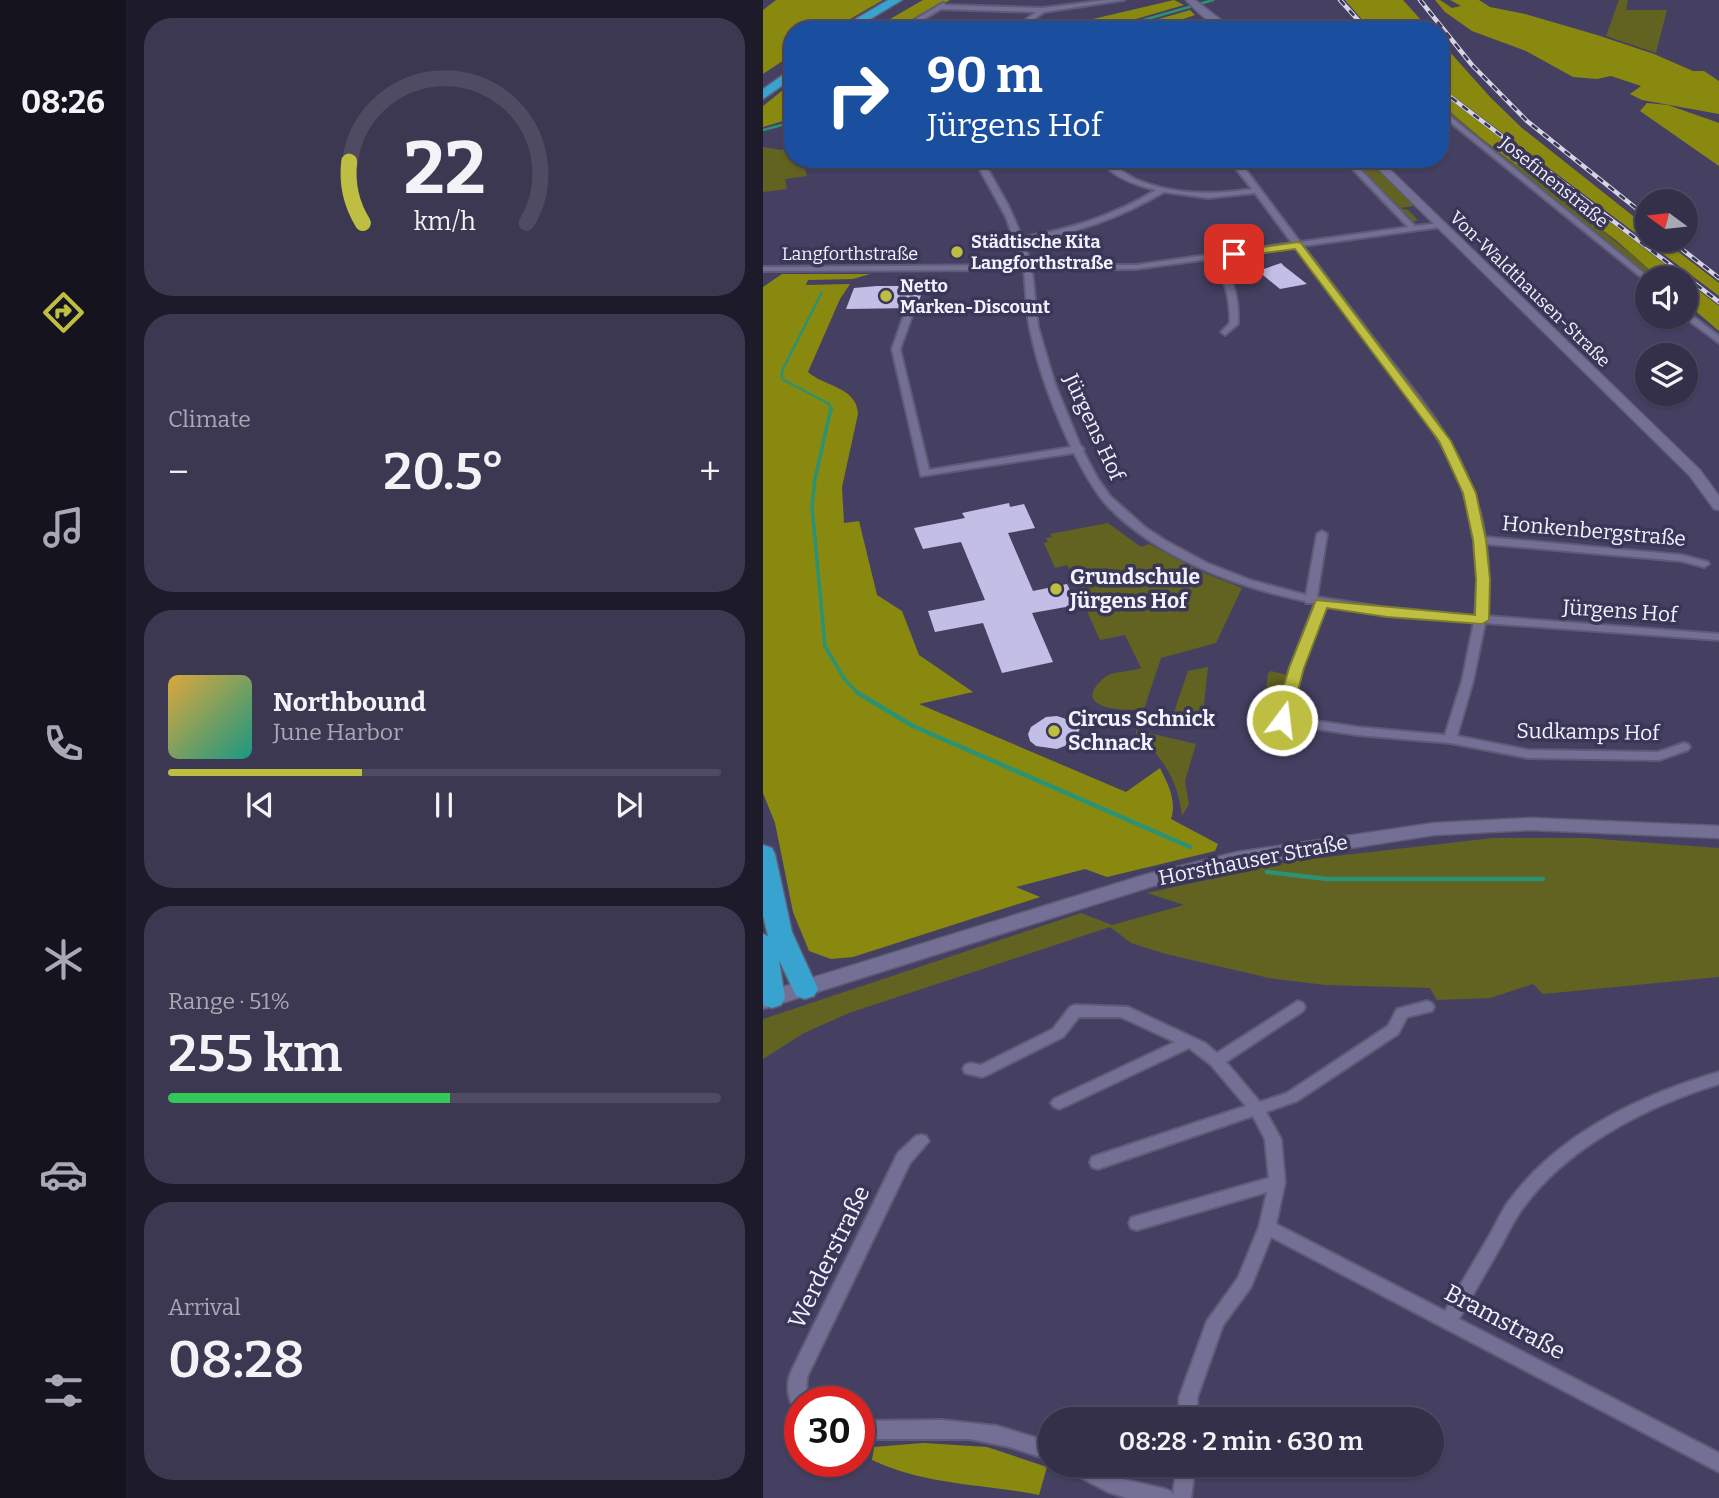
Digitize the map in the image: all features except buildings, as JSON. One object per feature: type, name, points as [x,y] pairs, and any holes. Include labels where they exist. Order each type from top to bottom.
[{"type":"highway","points":[[859,21],[896,0]]},
{"type":"highway","points":[[873,21],[910,0]]},
{"type":"highway","points":[[763,83],[784,68]]},
{"type":"highway","points":[[763,95],[784,79]]},
{"type":"highway","points":[[763,854],[779,932],[805,989]]},
{"type":"highway","points":[[763,944],[768,1000]]},
{"type":"street","points":[[915,21],[953,0]]},
{"type":"street","points":[[938,7],[1042,10],[1121,0]]},
{"type":"street","points":[[1193,4],[1217,21]]},
{"type":"street","points":[[1028,21],[1042,10]]},
{"type":"street","name":"Josefinenstraße","points":[[1449,117],[1635,270]]},
{"type":"street","points":[[983,168],[1005,205],[1020,240],[1026,270]]},
{"type":"street","points":[[1108,168],[1122,177],[1205,196],[1257,191]]},
{"type":"street","name":"Honkenbergstraße","points":[[1237,168],[1445,441],[1470,493],[1483,579],[1482,620]]},
{"type":"street","points":[[1355,168],[1414,229]]},
{"type":"street","name":"Von-Waldthausen-Straße","points":[[1382,168],[1695,473],[1719,506]]},
{"type":"street","points":[[1020,240],[1086,226],[1123,212],[1164,188]]},
{"type":"street","name":"Langforthstraße","points":[[763,269],[1026,270],[1136,267],[1438,225]]},
{"type":"street","points":[[1213,257],[1229,278],[1235,294],[1234,324],[1225,332]]},
{"type":"street","name":"Jürgens Hof","points":[[1026,270],[1040,349],[1079,449],[1103,493],[1115,507],[1153,537],[1219,572],[1316,602],[1387,613],[1719,637]]},
{"type":"street","points":[[911,313],[896,348],[925,474],[1079,449]]},
{"type":"street","points":[[1698,323],[1719,340]]},
{"type":"street","points":[[1316,602],[1315,561],[1322,534]]},
{"type":"street","name":"Honkenbergstraße","points":[[1479,540],[1682,558],[1704,564]]},
{"type":"street","name":"Sudkamps Hof","points":[[1316,602],[1282,720],[1450,739],[1528,754],[1658,756],[1683,747]]},
{"type":"street","points":[[1450,739],[1476,652],[1482,620]]},
{"type":"street","name":"Horsthauser Straße","points":[[768,1000],[1151,880],[1237,859],[1327,843],[1434,829],[1531,824],[1719,832]]},
{"type":"street","points":[[1216,1061],[1298,1007]]},
{"type":"street","points":[[1098,1162],[1292,1097],[1393,1030],[1402,1013],[1427,1007]]},
{"type":"street","points":[[970,1069],[982,1071],[1058,1033],[1075,1011],[1123,1011],[1200,1048],[1216,1061],[1257,1109],[1273,1139],[1277,1182],[1267,1227],[1245,1282],[1216,1321],[1188,1398],[1188,1407]]},
{"type":"street","points":[[1059,1103],[1188,1042]]},
{"type":"street","points":[[1449,1320],[1515,1205],[1542,1175],[1573,1147],[1620,1119],[1695,1084],[1719,1078]]},
{"type":"street","name":"Werderstraße","points":[[799,1386],[798,1376],[904,1158],[922,1141]]},
{"type":"street","points":[[1137,1223],[1277,1182]]},
{"type":"street","name":"Bramstraße","points":[[1267,1227],[1719,1463]]},
{"type":"street","points":[[875,1432],[942,1429],[997,1433],[1038,1447]]},
{"type":"street","points":[[1098,1477],[1115,1486],[1165,1498]]},
{"type":"street","points":[[1182,1498],[1185,1477]]},
{"type":"shaded area","points":[[776,0],[883,0],[847,21],[784,21],[784,60],[763,74],[763,10]]},
{"type":"shaded area","points":[[923,0],[950,0],[913,21],[887,21]]},
{"type":"shaded area","points":[[1174,0],[1184,5],[1129,21],[1084,21]]},
{"type":"shaded area","points":[[1345,0],[1403,0],[1422,21],[1363,21]]},
{"type":"shaded area","points":[[1435,0],[1440,0],[1452,8],[1461,6],[1450,0],[1479,0],[1490,7],[1597,35],[1654,54],[1693,71],[1704,71],[1719,81],[1719,114],[1642,100],[1630,94],[1641,86],[1611,76],[1597,79],[1573,77],[1526,51],[1472,31],[1445,12]]},
{"type":"shaded area","points":[[1619,0],[1628,0],[1626,10],[1667,10],[1656,53],[1606,36]]},
{"type":"shaded area","points":[[1190,10],[1195,15],[1177,21],[1152,21]]},
{"type":"shaded area","points":[[1449,51],[1522,128],[1635,217],[1635,233],[1449,93]]},
{"type":"shaded area","points":[[784,89],[784,121],[763,127],[763,106]]},
{"type":"shaded area","points":[[1449,99],[1635,241],[1635,252],[1649,252],[1667,266],[1645,266],[1617,241],[1480,137],[1449,111]]},
{"type":"shaded area","points":[[1647,103],[1668,105],[1719,123],[1719,166],[1640,111]]},
{"type":"shaded area","points":[[1449,110],[1495,147],[1645,266],[1636,266],[1449,114]]},
{"type":"shaded area","points":[[763,147],[784,149],[784,168],[805,168],[807,176],[785,179],[787,189],[763,192]]},
{"type":"shaded area","points":[[1359,168],[1376,168],[1414,206],[1400,208],[1408,210],[1418,220],[1413,222]]},
{"type":"shaded area","points":[[1661,252],[1679,252],[1697,266],[1679,266]]},
{"type":"shaded area","points":[[1698,267],[1719,283],[1719,296],[1698,280]]},
{"type":"shaded area","points":[[782,274],[870,274],[853,279],[808,280],[806,285],[850,284],[840,299],[808,372],[846,393],[856,405],[858,414],[842,487],[844,523],[859,521],[877,595],[902,611],[919,655],[973,692],[919,704],[1126,792],[1160,768],[1172,799],[1171,819],[1218,844],[1215,851],[1107,877],[1085,869],[1016,887],[1040,897],[853,957],[831,959],[809,951],[793,912],[775,823],[763,793],[763,287]]},
{"type":"shaded area","points":[[1698,290],[1719,306],[1719,331],[1698,313]]},
{"type":"shaded area","points":[[1108,523],[1141,547],[1149,544],[1199,571],[1242,588],[1216,643],[1161,658],[1144,709],[1124,710],[1096,702],[1093,696],[1095,688],[1104,678],[1141,668],[1125,635],[1100,640],[1086,609],[1090,605],[1076,577],[1073,577],[1067,565],[1055,568],[1044,543],[1048,542],[1046,538],[1052,537],[1050,534]]},
{"type":"shaded area","points":[[1208,667],[1202,722],[1213,727],[1172,718],[1188,671]]},
{"type":"shaded area","points":[[1271,671],[1287,675],[1276,713],[1269,716],[1263,713],[1268,673]]},
{"type":"shaded area","points":[[1136,730],[1196,744],[1185,781],[1189,804],[1182,816],[1177,791],[1168,770],[1154,751],[1136,734]]},
{"type":"shaded area","points":[[1493,838],[1586,838],[1719,848],[1719,977],[1543,994],[1533,984],[1490,998],[1437,1000],[1430,988],[1325,985],[1269,978],[1131,943],[1110,927],[849,1013],[804,1033],[763,1059],[763,1019],[1081,913],[1112,925],[1184,905],[1147,893],[1292,861]]},
{"type":"shaded area","points":[[923,1443],[987,1447],[1038,1464],[1038,1477],[1044,1477],[1039,1495],[933,1479],[875,1461],[875,1447]]},
{"type":"waterway","points":[[1140,21],[1213,0]]},
{"type":"waterway","points":[[763,130],[784,124]]},
{"type":"waterway","points":[[822,292],[782,371],[782,379],[829,404],[831,408]]},
{"type":"waterway","points":[[831,408],[815,479],[812,507],[825,646],[845,680],[858,693]]},
{"type":"waterway","points":[[858,693],[913,726],[1190,847]]},
{"type":"waterway","points":[[1267,872],[1327,879],[1543,879]]},
{"type":"railway","points":[[1340,0],[1359,21]]},
{"type":"railway","points":[[1420,0],[1437,21]]},
{"type":"railway","points":[[1449,36],[1472,65],[1527,121],[1635,207]]},
{"type":"railway","points":[[1449,96],[1719,302]]},
{"type":"railway","points":[[1685,252],[1719,278]]},
{"type":"place","name":"Städtische Kita Langforthstraße","points":[[957,252]]},
{"type":"place","name":"Netto Marken-Discount","points":[[886,296]]},
{"type":"place","name":"Grundschule Jürgens Hof","points":[[1056,589]]},
{"type":"place","name":"Circus Schnick Schnack","points":[[1054,731]]},
{"type":"route","points":[[1234,254],[1298,245],[1445,441],[1470,493],[1479,540],[1483,579],[1482,620],[1387,613],[1321,603],[1296,668],[1282,720]]}]
